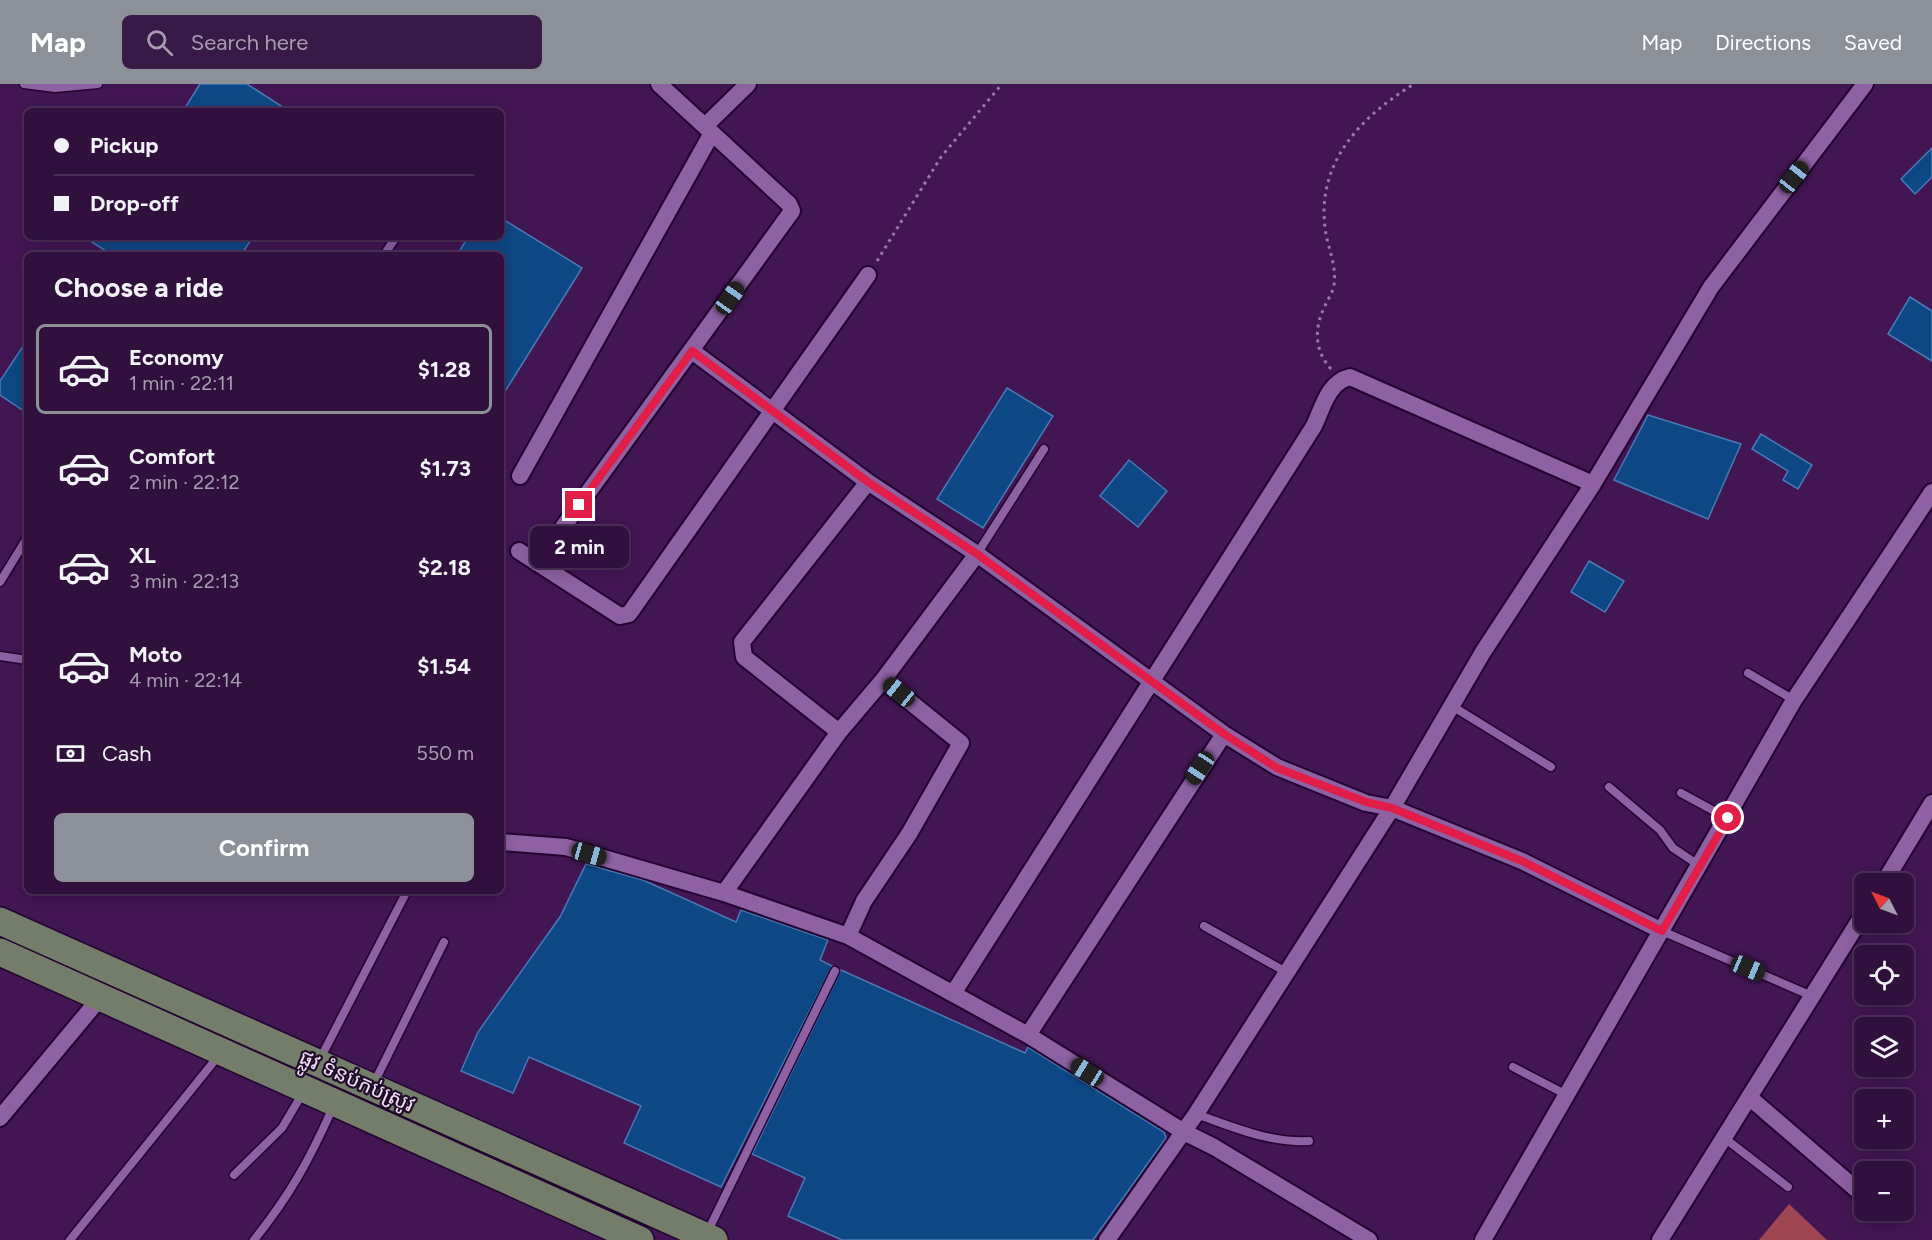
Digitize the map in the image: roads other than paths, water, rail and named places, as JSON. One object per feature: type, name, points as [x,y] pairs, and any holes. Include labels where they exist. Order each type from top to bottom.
[{"type":"main road","name":"ផ្លូវ ទំនប់កប់ស្រូវ","points":[[0,921],[710,1238]]},
{"type":"main road","name":"ផ្លូវ ទំនប់កប់ស្រូវ","points":[[0,952],[640,1240]]},
{"type":"street","points":[[537,563],[692,351],[792,207],[659,84]]},
{"type":"street","points":[[520,476],[708,129],[748,84]]},
{"type":"street","points":[[1107,1240],[1196,1114],[1392,808],[1483,652],[1593,484],[1712,287],[1865,84]]},
{"type":"street","points":[[519,551],[620,616],[629,614],[868,275]]},
{"type":"street","points":[[692,351],[774,409],[868,482],[977,554],[1224,734],[1277,768],[1366,802],[1392,808],[1522,861],[1662,931]]},
{"type":"street","points":[[954,992],[1154,681],[1314,426],[1332,386],[1340,379],[1350,377],[1593,484]]},
{"type":"street","points":[[839,732],[744,657],[742,642],[868,482]]},
{"type":"street","points":[[1483,1240],[1565,1094],[1728,818],[1794,700],[1932,492]]},
{"type":"street","points":[[724,893],[839,732],[883,680],[977,554]]},
{"type":"street","points":[[848,936],[864,902],[909,834],[962,743],[883,680]]},
{"type":"street","points":[[1028,1035],[1224,734]]},
{"type":"street","points":[[1890,873],[1929,816]]},
{"type":"street","points":[[504,842],[566,847],[724,893],[848,936],[954,992],[1028,1035],[1184,1132],[1214,1147],[1369,1240]]},
{"type":"street","points":[[1660,1240],[1854,929]]},
{"type":"street","points":[[0,1118],[100,998]]},
{"type":"street","points":[[1749,1097],[1854,1187]]},
{"type":"lane","points":[[24,84],[55,88],[98,84]]},
{"type":"lane","points":[[977,554],[1044,449]]},
{"type":"lane","points":[[0,582],[24,543]]},
{"type":"lane","points":[[0,656],[24,660]]},
{"type":"lane","points":[[1748,673],[1794,700]]},
{"type":"lane","points":[[1452,706],[1551,766]]},
{"type":"lane","points":[[1609,787],[1660,830],[1672,848],[1700,866]]},
{"type":"lane","points":[[1681,793],[1728,818]]},
{"type":"lane","points":[[318,1064],[405,894]]},
{"type":"lane","points":[[1204,926],[1286,972]]},
{"type":"lane","points":[[1662,931],[1812,996]]},
{"type":"lane","points":[[371,1088],[444,942]]},
{"type":"lane","points":[[710,1238],[835,971]]},
{"type":"lane","points":[[70,1240],[222,1051]]},
{"type":"lane","points":[[1513,1067],[1565,1094]]},
{"type":"lane","points":[[234,1175],[282,1128],[306,1088]]},
{"type":"lane","points":[[254,1240],[285,1201],[309,1161],[335,1101]]},
{"type":"lane","points":[[1196,1114],[1251,1134],[1289,1142],[1309,1141]]},
{"type":"lane","points":[[1723,1137],[1788,1187]]}]
